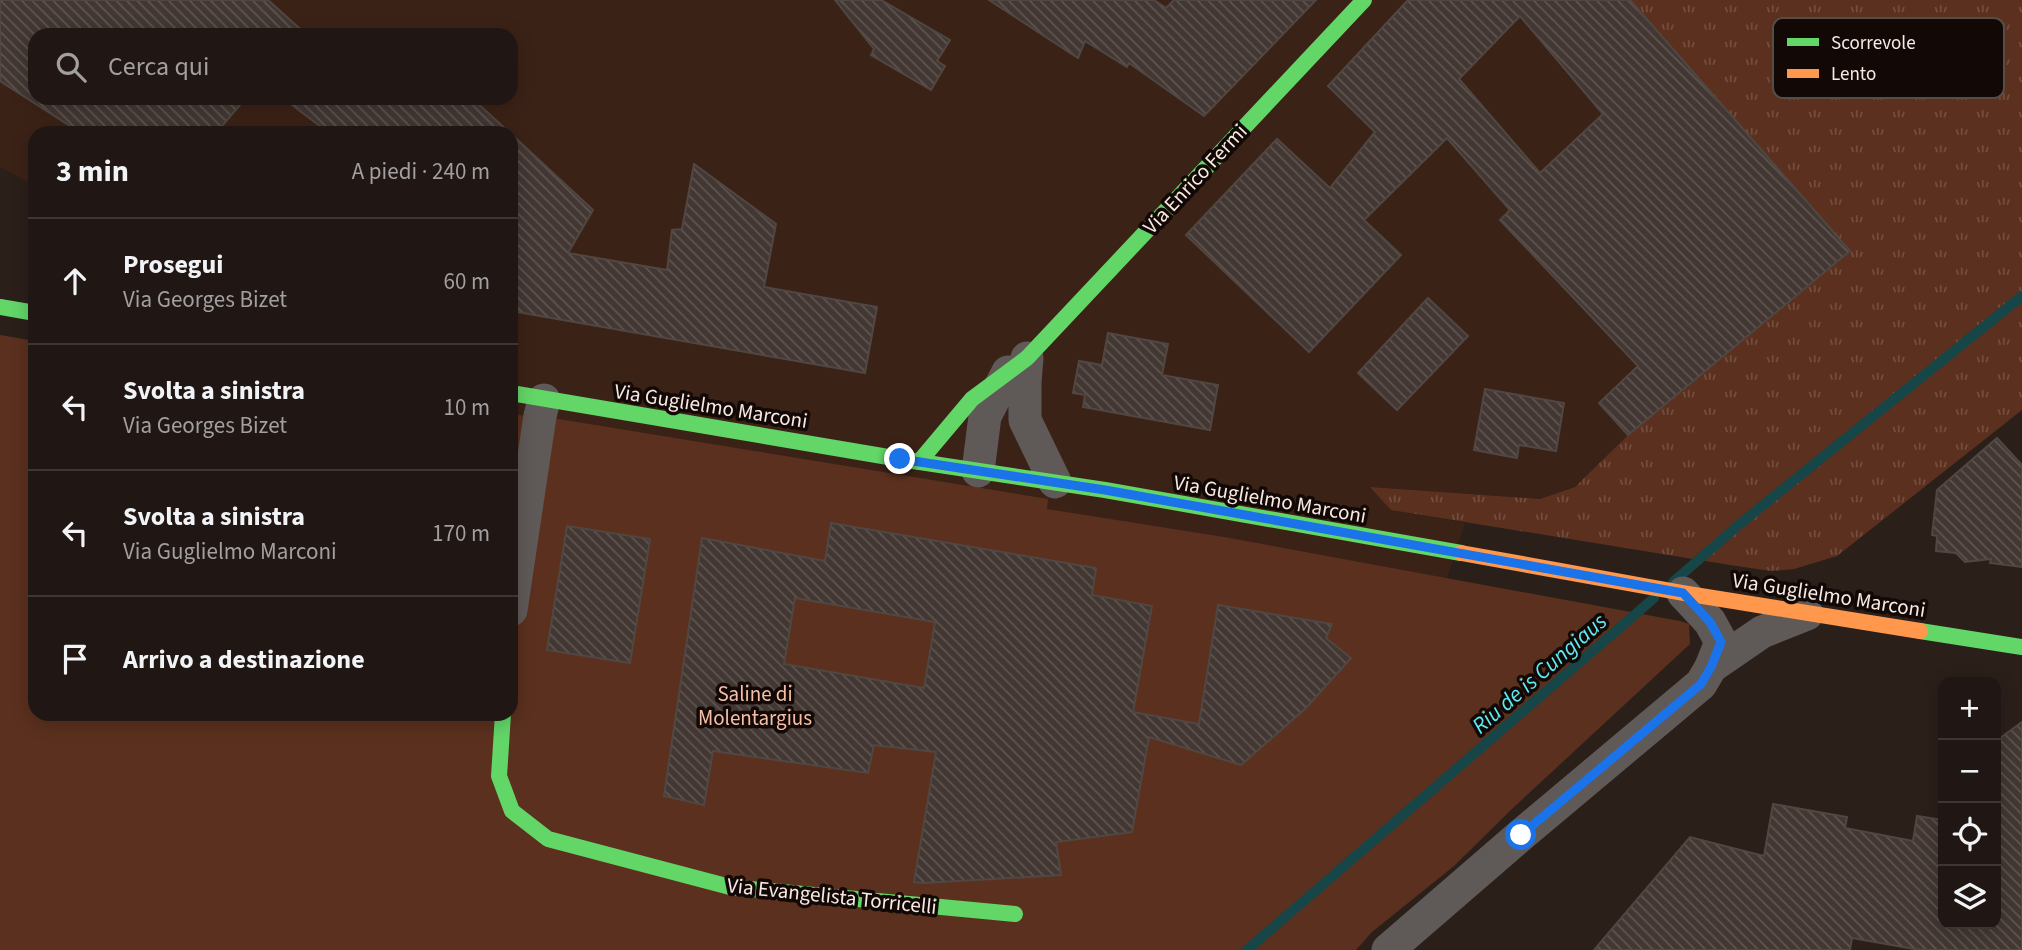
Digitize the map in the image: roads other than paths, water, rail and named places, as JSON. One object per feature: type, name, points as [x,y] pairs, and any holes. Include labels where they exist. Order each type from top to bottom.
[{"type":"main road","name":"Via Enrico Fermi","points":[[919,462],[972,399],[1018,365],[1364,0]]},
{"type":"main road","points":[[0,307],[28,312]]},
{"type":"main road","name":"Via Guglielmo Marconi","points":[[518,394],[919,462],[1055,482],[1683,593],[2022,647]]},
{"type":"main road","name":"Via Evangelista Torricelli","points":[[503,721],[499,776],[512,811],[548,839],[730,887],[1015,914]]},
{"type":"street","points":[[978,471],[985,416],[1018,365]]},
{"type":"street","points":[[1018,365],[1024,382],[1025,420],[1055,482]]},
{"type":"street","points":[[518,563],[544,400]]},
{"type":"street","points":[[1388,950],[1527,829],[1701,684],[1721,642],[1710,622],[1683,593]]},
{"type":"street","points":[[1711,667],[1792,611]]},
{"type":"waterway","name":"Riu de is Cungiaus","points":[[1673,582],[1741,523],[2022,296]]},
{"type":"waterway","name":"Riu de is Cungiaus","points":[[1247,950],[1654,598]]},
{"type":"park label","name":"Saline di Molentargius","points":[[755,706]]}]
